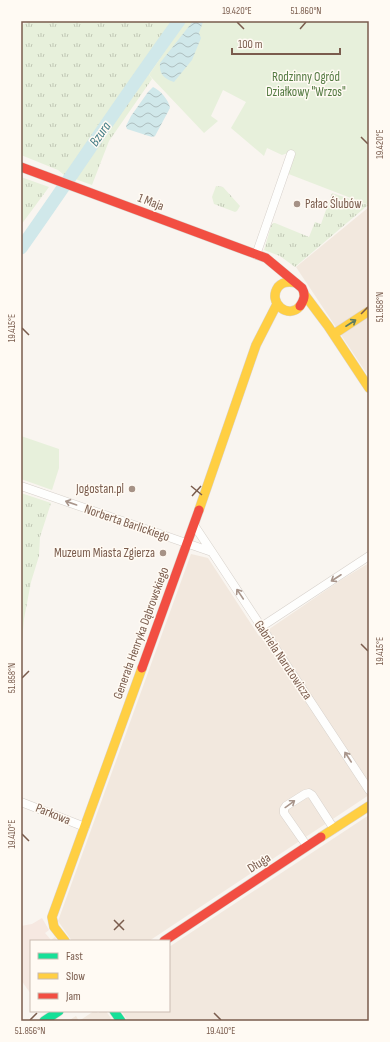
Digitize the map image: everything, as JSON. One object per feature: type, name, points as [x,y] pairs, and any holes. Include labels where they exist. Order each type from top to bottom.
[{"type":"street","points":[[256,255],[291,154]]},
{"type":"street","name":"1 Maja","points":[[21,167],[266,258],[296,283]]},
{"type":"street","name":"1 Maja","points":[[270,262],[284,283]]},
{"type":"street","points":[[304,294],[303,303],[300,307],[297,310],[289,312],[279,306],[275,298],[275,292],[278,287],[284,283],[292,282],[301,287],[304,294],[334,334],[369,388]]},
{"type":"street","name":"Generała Henryka Dąbrowskiego","points":[[64,940],[53,924],[52,917],[194,525],[256,345],[262,331],[279,306]]},
{"type":"street","points":[[300,307],[334,334]]},
{"type":"street","points":[[334,334],[369,311]]},
{"type":"street","name":"Norberta Barlickiego","points":[[21,486],[187,544]]},
{"type":"street","name":"Gabriela Narutowicza","points":[[194,525],[369,790]]},
{"type":"street","points":[[187,544],[212,552]]},
{"type":"street","points":[[261,627],[369,556]]},
{"type":"street","points":[[307,846],[284,813],[286,806],[298,798],[309,793],[312,795],[334,829]]},
{"type":"street","name":"Parkowa","points":[[21,802],[85,827]]},
{"type":"street","name":"Długa","points":[[166,940],[369,806]]},
{"type":"street","points":[[44,1021],[58,1012]]},
{"type":"street","points":[[115,1012],[121,1021]]},
{"type":"shaded area","points":[[369,207],[369,377],[296,267]]},
{"type":"shaded area","points":[[191,554],[208,558],[259,636],[341,580],[369,563],[369,795],[151,940],[71,940],[58,921]]},
{"type":"shaded area","points":[[369,815],[369,1021],[128,1021],[122,1012],[170,1012],[170,946]]},
{"type":"shaded area","points":[[42,918],[49,930],[45,933],[51,940],[30,940],[30,993],[21,980],[21,926],[32,924]]},
{"type":"shaded area","points":[[92,1012],[107,1012],[113,1021],[79,1021]]},
{"type":"shaded area","points":[[76,1016],[79,1021],[68,1021]]},
{"type":"green space","points":[[31,21],[185,21],[149,75],[152,79],[109,141],[92,185],[64,175],[58,170],[21,155],[21,25]]},
{"type":"green space","name":"Rodzinny Ogród Działkowy \"Wrzos\"","points":[[185,21],[369,21],[369,205],[286,173],[288,153],[282,155],[267,148],[264,156],[231,128],[246,102],[223,90],[211,116],[218,121],[204,133],[149,75]]},
{"type":"green space","points":[[21,177],[49,187],[21,225]]},
{"type":"green space","points":[[216,186],[223,187],[240,206],[237,211],[235,212],[214,204],[212,197]]},
{"type":"green space","points":[[332,193],[368,205],[295,267],[280,256],[264,250],[273,223],[309,237],[315,222],[321,224]]},
{"type":"green space","points":[[21,436],[59,449],[59,468],[52,490],[21,479]]},
{"type":"green space","points":[[21,493],[51,503],[40,537],[39,556],[31,582],[24,619],[21,653]]},
{"type":"water","points":[[193,21],[203,22],[199,33],[201,38],[192,60],[174,82],[163,76],[160,70],[160,63]]},
{"type":"water","points":[[153,87],[164,96],[170,108],[155,136],[152,137],[127,129],[126,126],[131,116]]},
{"type":"waterway","name":"Bzura","points":[[21,248],[179,21]]},
{"type":"traffic: fast","points":[[44,1021],[58,1012]]},
{"type":"traffic: fast","points":[[115,1012],[121,1021]]},
{"type":"traffic: slow","points":[[296,283],[286,282],[280,285],[275,293],[275,299],[277,304],[285,310],[295,310],[300,306]]},
{"type":"traffic: slow","points":[[304,294],[328,326],[369,388]]},
{"type":"traffic: slow","points":[[199,510],[256,345],[277,304]]},
{"type":"traffic: slow","points":[[334,334],[369,311]]},
{"type":"traffic: slow","points":[[64,940],[54,927],[52,917],[142,668]]},
{"type":"traffic: slow","points":[[321,837],[369,806]]},
{"type":"traffic: jam","points":[[21,167],[266,258],[302,288],[304,297],[300,306]]},
{"type":"traffic: jam","points":[[142,668],[199,510]]},
{"type":"traffic: jam","points":[[166,940],[321,837]]},
{"type":"place","name":"Pałac Ślubów","points":[[297,204]]},
{"type":"place","name":"Jogostan.pl","points":[[132,489]]},
{"type":"place","name":"Muzeum Miasta Zgierza","points":[[163,553]]}]
